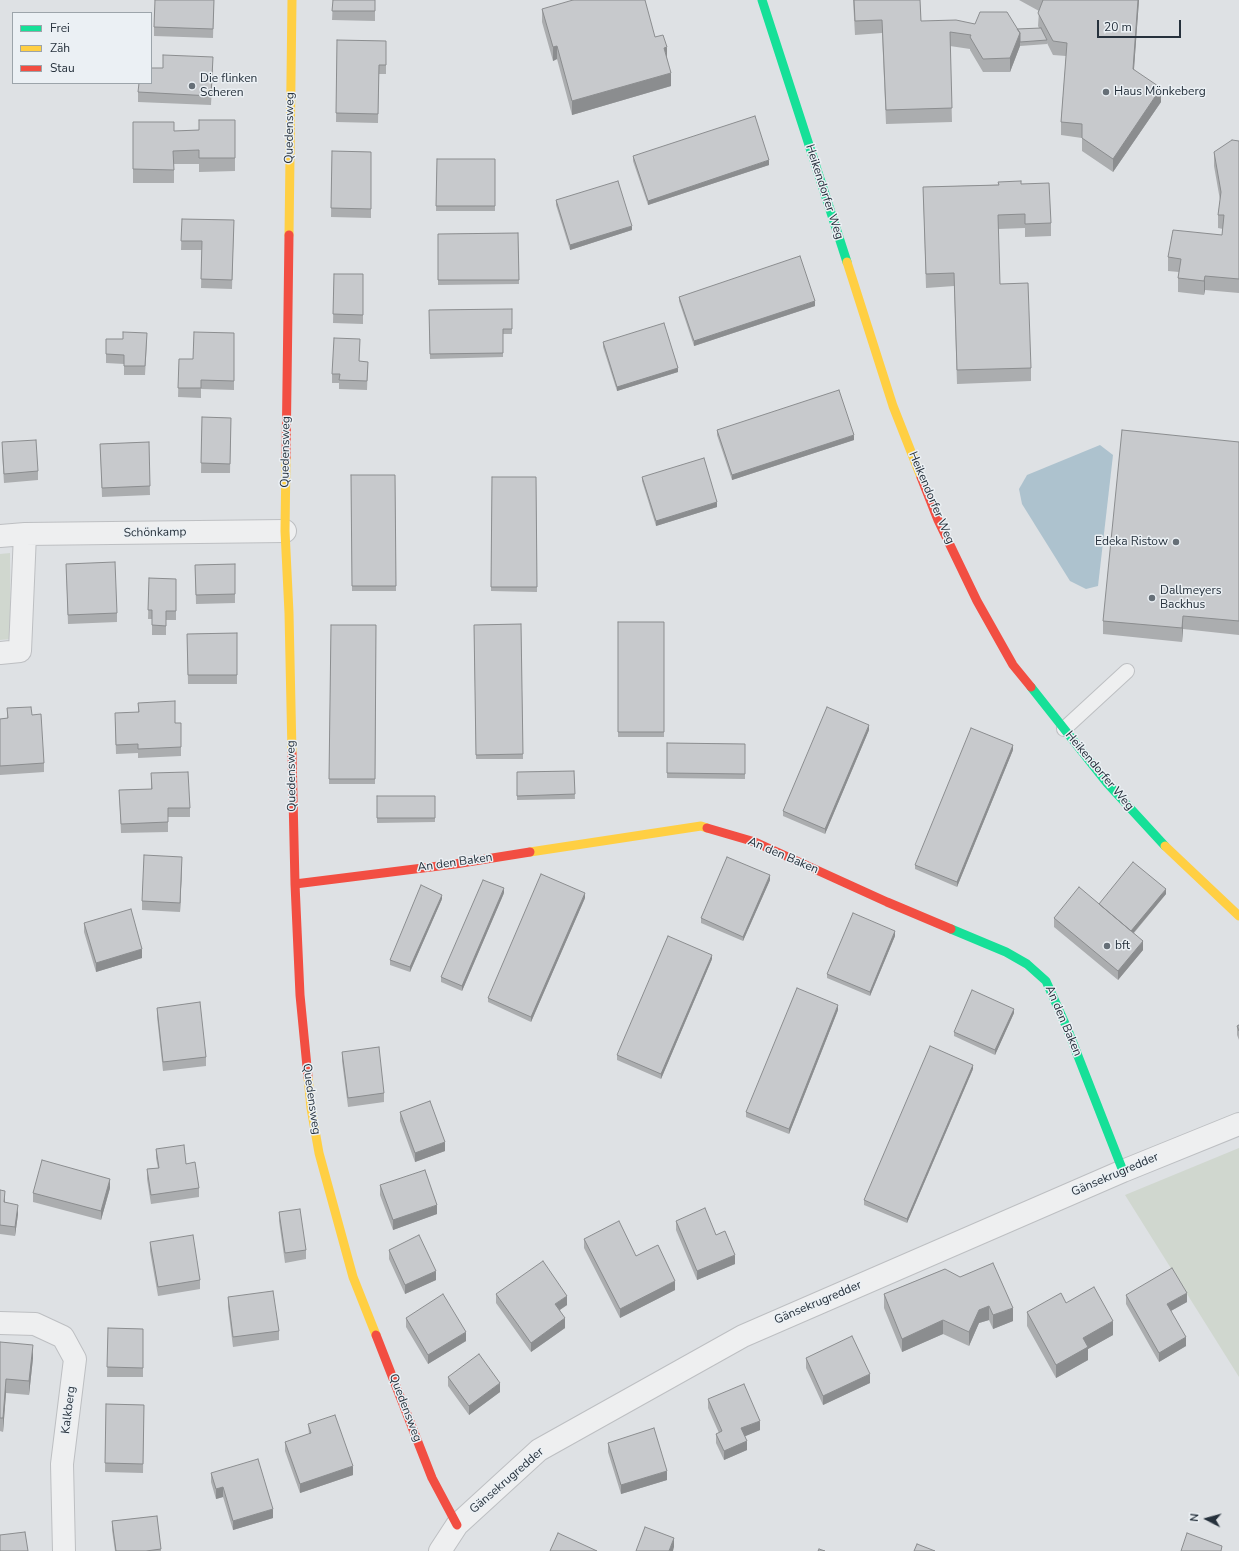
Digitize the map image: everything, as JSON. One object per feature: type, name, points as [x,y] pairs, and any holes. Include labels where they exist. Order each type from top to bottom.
[{"type":"street","name":"Quedensweg","points":[[292,0],[285,531],[289,613],[295,884],[300,995],[309,1087],[319,1152],[353,1277],[432,1478],[457,1525]]},
{"type":"street","name":"Heikendorfer Weg","points":[[762,0],[893,406],[938,520],[977,601],[1013,665],[1107,783],[1158,839],[1239,916]]},
{"type":"street","name":"Schönkamp","points":[[0,536],[25,534],[285,531]]},
{"type":"street","points":[[0,653],[20,651],[25,534]]},
{"type":"street","name":"An den Baken","points":[[295,884],[455,864],[701,826],[755,842],[887,902],[1006,952],[1027,964],[1046,981],[1067,1028],[1123,1171]]},
{"type":"street","name":"Gänsekrugredder","points":[[440,1551],[457,1525],[539,1450],[743,1336],[1123,1171],[1239,1124]]},
{"type":"street","name":"Kalkberg","points":[[0,1323],[35,1324],[63,1337],[75,1359],[62,1464],[64,1551]]},
{"type":"lane","points":[[1064,729],[1127,671]]},
{"type":"shaded area","points":[[10,553],[11,639],[0,640],[0,554]]},
{"type":"shaded area","points":[[1239,1148],[1239,1377],[1125,1195]]},
{"type":"water","points":[[1100,445],[1113,455],[1098,586],[1086,589],[1070,581],[1022,504],[1019,489],[1027,475]]},
{"type":"building","points":[[155,0],[214,0],[213,29],[154,27]]},
{"type":"building","points":[[333,0],[375,0],[375,11],[332,11]]},
{"type":"building","points":[[573,0],[645,0],[655,37],[663,35],[667,47],[664,48],[671,73],[572,101],[557,46],[553,47],[542,9]]},
{"type":"building","points":[[854,0],[920,0],[921,21],[956,20],[975,24],[980,12],[1007,12],[1020,33],[1010,58],[983,59],[970,37],[971,35],[950,32],[952,108],[886,110],[882,20],[855,21]]},
{"type":"building","name":"Haus Mönkeberg","points":[[1043,0],[1138,0],[1133,69],[1161,88],[1113,159],[1082,138],[1082,124],[1061,122],[1067,43],[1053,41],[1038,13]]},
{"type":"building","points":[[1041,28],[1047,40],[1020,42],[1020,33],[1017,29]]},
{"type":"building","points":[[337,40],[386,41],[386,65],[379,65],[378,114],[336,113]]},
{"type":"building","points":[[163,55],[213,57],[211,96],[138,92],[139,84],[152,84],[152,68],[163,68]]},
{"type":"building","points":[[755,116],[769,160],[648,201],[633,156]]},
{"type":"building","points":[[199,120],[235,120],[235,158],[199,158],[199,150],[173,151],[174,170],[133,169],[133,122],[174,122],[174,131],[199,130]]},
{"type":"building","points":[[1232,140],[1239,141],[1239,279],[1205,276],[1204,281],[1178,278],[1181,259],[1168,257],[1173,230],[1222,235],[1224,215],[1218,215],[1221,192],[1214,152]]},
{"type":"building","points":[[332,151],[371,152],[371,209],[331,208]]},
{"type":"building","points":[[437,159],[495,159],[495,206],[436,206]]},
{"type":"building","points":[[618,181],[632,226],[570,245],[556,200]]},
{"type":"building","points":[[1021,181],[1021,184],[1049,183],[1051,223],[1025,224],[1025,214],[998,215],[1000,284],[1028,283],[1031,368],[957,370],[954,273],[926,274],[923,187],[999,185],[998,182]]},
{"type":"building","points":[[182,219],[234,220],[232,280],[201,279],[202,241],[181,241]]},
{"type":"building","points":[[518,233],[519,280],[438,280],[438,234]]},
{"type":"building","points":[[800,256],[815,301],[694,341],[679,297]]},
{"type":"building","points":[[334,274],[363,274],[363,315],[333,314]]},
{"type":"building","points":[[512,309],[512,329],[503,329],[503,353],[430,354],[429,310]]},
{"type":"building","points":[[664,323],[678,368],[617,387],[603,342]]},
{"type":"building","points":[[123,332],[147,333],[145,366],[124,366],[124,355],[106,354],[106,339],[123,339]]},
{"type":"building","points":[[194,332],[234,333],[234,381],[201,380],[201,388],[178,388],[179,359],[193,359]]},
{"type":"building","points":[[334,338],[360,339],[359,361],[368,362],[367,381],[339,380],[340,374],[332,374]]},
{"type":"building","points":[[839,390],[854,435],[732,475],[717,430]]},
{"type":"building","points":[[202,417],[231,418],[230,464],[201,463]]},
{"type":"building","name":"Edeka Ristow","points":[[1122,430],[1239,442],[1239,621],[1183,616],[1182,628],[1103,621]]},
{"type":"building","points":[[36,440],[38,471],[4,474],[2,442]]},
{"type":"building","points":[[149,442],[150,486],[102,488],[100,444]]},
{"type":"building","points":[[704,458],[717,502],[656,521],[642,477]]},
{"type":"building","points":[[351,475],[395,475],[396,586],[352,586]]},
{"type":"building","points":[[492,477],[536,477],[537,587],[491,587]]},
{"type":"building","points":[[115,562],[117,613],[68,615],[66,564]]},
{"type":"building","points":[[235,564],[235,594],[196,595],[195,565]]},
{"type":"building","points":[[149,578],[176,579],[176,611],[166,611],[166,626],[152,625],[152,610],[148,610]]},
{"type":"building","points":[[618,622],[664,622],[664,732],[618,732]]},
{"type":"building","points":[[521,624],[523,754],[476,755],[474,625]]},
{"type":"building","points":[[331,625],[376,625],[375,779],[329,779]]},
{"type":"building","points":[[237,633],[237,675],[188,675],[187,634]]},
{"type":"building","points":[[175,701],[175,723],[181,723],[181,747],[138,749],[138,744],[116,745],[115,713],[139,712],[138,703]]},
{"type":"building","points":[[31,707],[32,715],[41,714],[44,763],[0,766],[0,719],[8,718],[7,708]]},
{"type":"building","points":[[827,707],[869,725],[825,829],[783,811]]},
{"type":"building","points":[[971,728],[1013,745],[957,882],[915,865]]},
{"type":"building","points":[[667,743],[745,744],[745,774],[667,773]]},
{"type":"building","points":[[574,771],[575,794],[517,796],[517,772]]},
{"type":"building","points":[[188,772],[190,808],[168,808],[168,822],[121,824],[119,790],[152,789],[151,773]]},
{"type":"building","points":[[377,796],[435,796],[435,818],[377,818]]},
{"type":"building","points":[[144,855],[182,857],[180,903],[142,901]]},
{"type":"building","points":[[727,857],[770,875],[743,937],[701,918]]},
{"type":"building","points":[[1133,862],[1166,889],[1131,931],[1099,904]]},
{"type":"building","points":[[541,874],[585,893],[531,1017],[488,998]]},
{"type":"building","points":[[483,880],[504,888],[462,986],[441,977]]},
{"type":"building","points":[[421,885],[442,895],[410,967],[390,960]]},
{"type":"building","points":[[1079,887],[1143,941],[1118,971],[1054,918]]},
{"type":"building","points":[[131,909],[142,949],[96,963],[84,923]]},
{"type":"building","points":[[853,913],[895,931],[870,992],[827,974]]},
{"type":"building","points":[[668,936],[712,955],[661,1074],[617,1055]]},
{"type":"building","points":[[797,988],[838,1005],[789,1129],[746,1112]]},
{"type":"building","points":[[972,990],[1014,1009],[995,1050],[954,1032]]},
{"type":"building","points":[[200,1002],[206,1057],[163,1062],[157,1008]]},
{"type":"building","points":[[930,1046],[973,1065],[907,1219],[864,1200]]},
{"type":"building","points":[[379,1047],[384,1093],[348,1098],[342,1052]]},
{"type":"building","points":[[430,1101],[445,1142],[415,1153],[400,1112]]},
{"type":"building","points":[[184,1145],[186,1164],[195,1162],[199,1188],[151,1195],[147,1169],[159,1168],[156,1149]]},
{"type":"building","points":[[42,1160],[110,1179],[101,1211],[33,1193]]},
{"type":"building","points":[[425,1170],[437,1205],[393,1220],[380,1185]]},
{"type":"building","points":[[0,1190],[5,1191],[4,1202],[18,1205],[15,1227],[0,1225]]},
{"type":"building","points":[[705,1208],[716,1235],[725,1231],[735,1255],[697,1271],[676,1221]]},
{"type":"building","points":[[300,1209],[306,1250],[285,1253],[279,1212]]},
{"type":"building","points":[[619,1221],[636,1256],[658,1245],[675,1281],[620,1309],[584,1239]]},
{"type":"building","points":[[193,1235],[200,1280],[158,1287],[150,1242]]},
{"type":"building","points":[[419,1235],[436,1271],[405,1285],[389,1250]]},
{"type":"building","points":[[543,1261],[567,1296],[555,1304],[565,1318],[531,1343],[496,1294]]},
{"type":"building","points":[[993,1263],[1013,1308],[993,1315],[989,1306],[979,1310],[969,1332],[943,1320],[902,1339],[884,1294],[945,1269],[960,1277]]},
{"type":"building","points":[[1172,1268],[1187,1293],[1167,1304],[1186,1337],[1159,1353],[1126,1295]]},
{"type":"building","points":[[1094,1287],[1113,1321],[1083,1338],[1088,1347],[1056,1365],[1027,1312],[1061,1293],[1066,1303]]},
{"type":"building","points":[[273,1291],[279,1331],[233,1337],[228,1297]]},
{"type":"building","points":[[443,1294],[466,1332],[428,1355],[406,1318]]},
{"type":"building","points":[[108,1328],[143,1329],[143,1368],[107,1367]]},
{"type":"building","points":[[852,1336],[870,1374],[823,1396],[806,1358]]},
{"type":"building","points":[[0,1342],[33,1345],[29,1381],[6,1379],[3,1418],[0,1418]]},
{"type":"building","points":[[479,1354],[500,1383],[469,1406],[448,1377]]},
{"type":"building","points":[[744,1384],[760,1421],[741,1428],[747,1441],[724,1451],[716,1434],[722,1431],[708,1399]]},
{"type":"building","points":[[106,1404],[144,1405],[143,1464],[105,1463]]},
{"type":"building","points":[[335,1415],[353,1466],[300,1484],[285,1442],[311,1433],[308,1424]]},
{"type":"building","points":[[654,1428],[667,1471],[621,1485],[608,1443]]},
{"type":"building","points":[[258,1459],[273,1509],[233,1521],[223,1487],[216,1489],[211,1473]]},
{"type":"building","points":[[157,1516],[161,1549],[146,1551],[116,1551],[112,1521]]},
{"type":"building","points":[[645,1527],[674,1538],[669,1551],[636,1551]]},
{"type":"building","points":[[25,1532],[28,1551],[0,1551],[0,1535]]},
{"type":"building","points":[[558,1533],[597,1551],[550,1551]]},
{"type":"building","points":[[1187,1533],[1222,1546],[1221,1551],[1181,1551]]},
{"type":"building","points":[[917,1544],[935,1551],[914,1551]]},
{"type":"traffic: fast","points":[[762,0],[847,262]]},
{"type":"traffic: fast","points":[[1031,687],[1107,783],[1165,846]]},
{"type":"traffic: fast","points":[[951,929],[1006,952],[1027,964],[1046,981],[1067,1028],[1123,1171]]},
{"type":"traffic: slow","points":[[289,235],[292,0]]},
{"type":"traffic: slow","points":[[847,262],[893,406],[921,477]]},
{"type":"traffic: slow","points":[[286,458],[285,531],[289,613],[292,753]]},
{"type":"traffic: slow","points":[[530,852],[701,826],[707,828]]},
{"type":"traffic: slow","points":[[1165,846],[1239,916]]},
{"type":"traffic: slow","points":[[308,1077],[311,1108],[319,1153],[353,1277],[376,1335]]},
{"type":"traffic: jam","points":[[286,458],[289,235]]},
{"type":"traffic: jam","points":[[921,477],[938,520],[977,601],[1013,665],[1031,687]]},
{"type":"traffic: jam","points":[[292,753],[295,884],[300,995],[308,1077]]},
{"type":"traffic: jam","points":[[707,828],[755,842],[887,902],[951,929]]},
{"type":"traffic: jam","points":[[295,884],[455,864],[530,852]]},
{"type":"traffic: jam","points":[[376,1335],[432,1478],[457,1525]]},
{"type":"place","name":"Die flinken Scheren","points":[[192,86]]},
{"type":"place","name":"Haus Mönkeberg","points":[[1106,92]]},
{"type":"place","name":"Edeka Ristow","points":[[1176,542]]},
{"type":"place","name":"Dallmeyers Backhus","points":[[1152,598]]},
{"type":"place","name":"bft","points":[[1107,946]]}]
